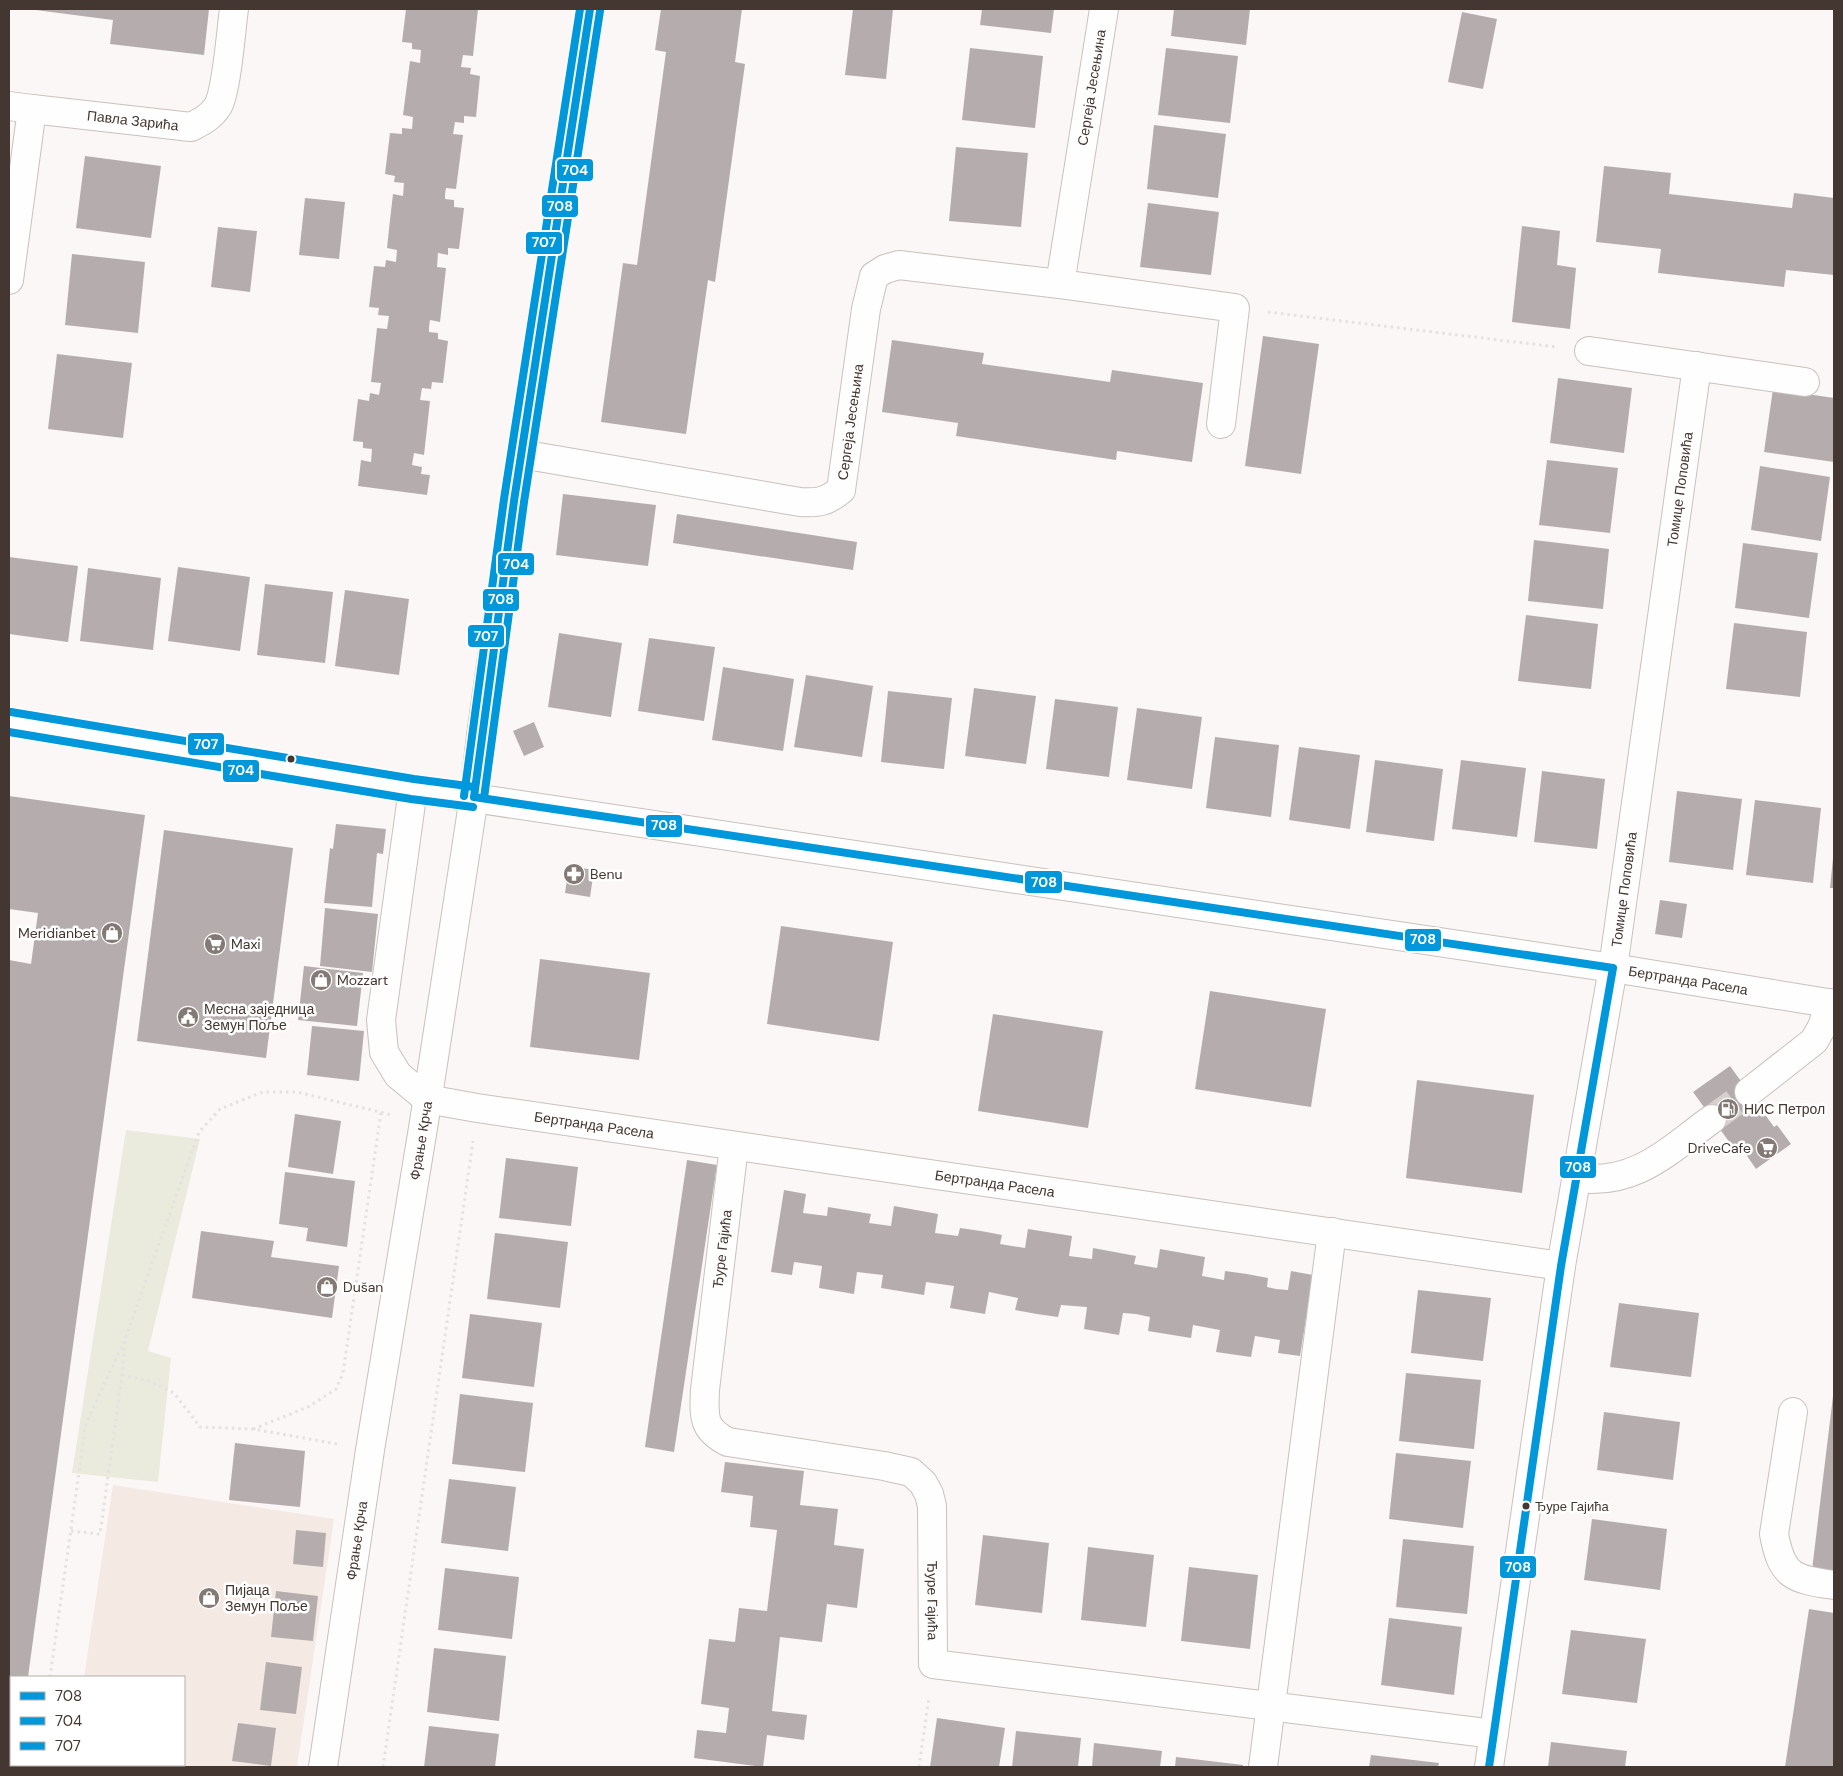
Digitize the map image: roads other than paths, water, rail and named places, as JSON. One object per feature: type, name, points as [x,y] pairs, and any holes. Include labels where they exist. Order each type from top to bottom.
[{"type":"street","name":"Павла Зарића","points":[[9,280],[20,108],[191,128],[208,118],[218,105],[223,88],[234,9]]},
{"type":"street","name":"Фрање Крча","points":[[323,1767],[370,1450],[426,1110],[474,797],[521,454],[590,9]]},
{"type":"street","name":"Сергеја Јесењина","points":[[1060,284],[1104,9]]},
{"type":"street","name":"Сергеја Јесењина","points":[[521,454],[800,502],[818,503],[831,498],[841,490],[866,309],[874,276],[885,269],[899,265],[1060,284],[1235,308],[1221,424]]},
{"type":"street","points":[[1588,351],[1805,382]]},
{"type":"street","name":"Томице Поповића","points":[[1489,1767],[1561,1266],[1613,968],[1697,366]]},
{"type":"street","name":"Бертранда Расела","points":[[9,722],[413,788],[1613,968],[1832,1003]]},
{"type":"street","points":[[413,788],[381,1020],[384,1052],[398,1075],[426,1110]]},
{"type":"street","points":[[1749,1092],[1814,1041],[1832,1003]]},
{"type":"street","name":"Бертранда Расела","points":[[426,1110],[477,1108],[1561,1266]]},
{"type":"street","points":[[1576,1178],[1591,1180],[1610,1179],[1630,1174],[1651,1163],[1712,1119]]},
{"type":"street","name":"Ђуре Гајића","points":[[734,1146],[705,1390],[706,1422],[711,1431],[728,1442],[884,1466],[911,1472],[923,1483],[929,1494],[932,1506],[933,1664],[1272,1705]]},
{"type":"street","points":[[1263,1767],[1332,1232]]},
{"type":"street","points":[[1792,1412],[1774,1534],[1777,1552],[1785,1568],[1797,1577],[1813,1582],[1834,1585]]},
{"type":"street","points":[[1272,1705],[1494,1734]]},
{"type":"tunnel","points":[[1712,1119],[1749,1092]]},
{"type":"place","name":"Benu","points":[[574,874]]},
{"type":"place","name":"Meridianbet","points":[[112,933]]},
{"type":"place","name":"Maxi","points":[[215,944]]},
{"type":"place","name":"Mozzart","points":[[321,980]]},
{"type":"place","name":"Месна заједница Земун Поље","points":[[188,1017]]},
{"type":"place","name":"НИС Петрол","points":[[1728,1109]]},
{"type":"place","name":"DriveCafe","points":[[1767,1148]]},
{"type":"place","name":"Dušan","points":[[327,1287]]},
{"type":"place","name":"Ђуре Гајића","points":[[1526,1506]]},
{"type":"place","name":"Пијаца Земун Поље","points":[[209,1598]]}]
